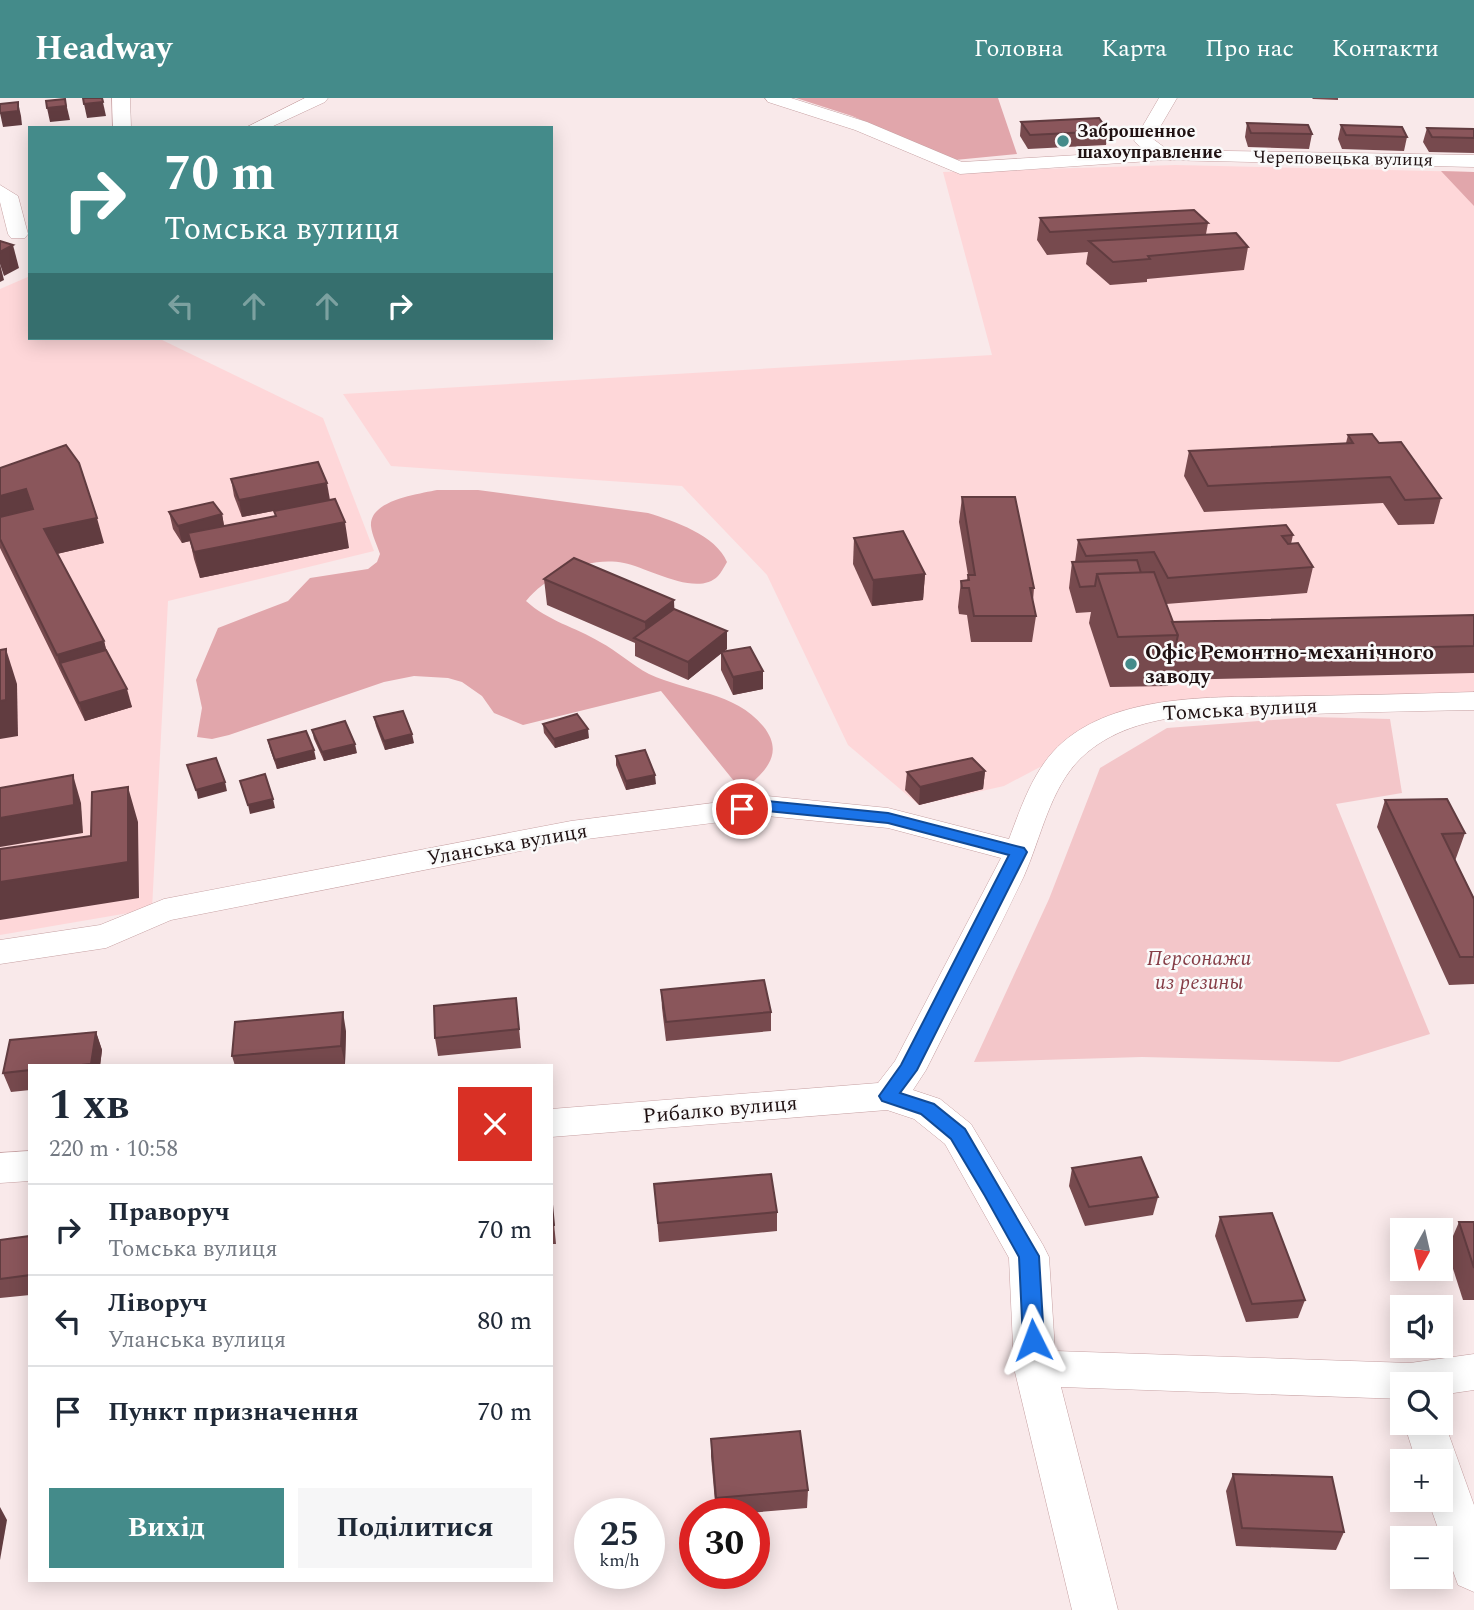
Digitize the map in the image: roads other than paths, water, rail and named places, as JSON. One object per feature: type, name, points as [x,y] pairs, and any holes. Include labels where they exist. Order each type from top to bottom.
[{"type":"street","points":[[121,98],[122,126]]},
{"type":"street","points":[[258,126],[319,98]]},
{"type":"street","name":"Череповецька вулиця","points":[[774,98],[862,126],[960,168],[1164,155],[1474,161]]},
{"type":"street","points":[[1164,155],[1143,141],[1168,98]]},
{"type":"street","points":[[0,191],[8,196],[16,235]]},
{"type":"street","name":"Томська вулиця","points":[[888,1096],[908,1070],[1019,852],[1051,773],[1074,748],[1104,731],[1140,716],[1185,708],[1474,701]]},
{"type":"street","name":"Уланська вулиця","points":[[0,952],[106,936],[164,910],[571,831],[767,806],[888,818],[1019,852]]},
{"type":"street","points":[[888,1096],[927,1109],[958,1134],[1029,1256],[1035,1368],[1095,1610]]},
{"type":"street","name":"Рибалко вулиця","points":[[553,1123],[888,1096]]},
{"type":"street","points":[[0,1168],[28,1166]]},
{"type":"street","points":[[1035,1368],[1390,1382]]},
{"type":"street","points":[[1453,1376],[1474,1372]]},
{"type":"street","points":[[1453,1508],[1474,1570]]},
{"type":"place","name":"Заброшенное шахоуправление","points":[[1063,141]]},
{"type":"place","name":"Офіс Ремонтно-механічного заводу","points":[[1131,664]]},
{"type":"park label","name":"Персонажи из резины","points":[[1199,970]]}]
